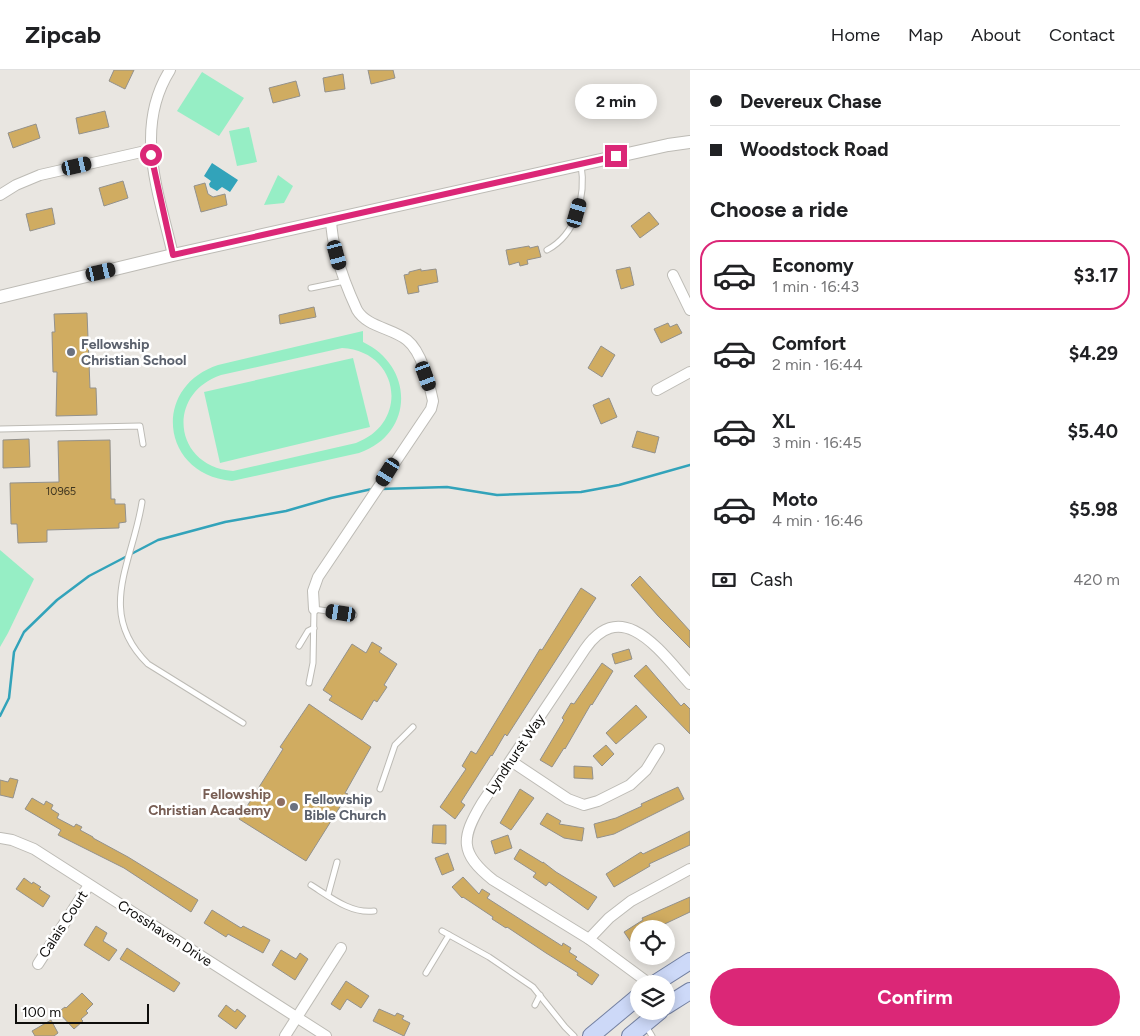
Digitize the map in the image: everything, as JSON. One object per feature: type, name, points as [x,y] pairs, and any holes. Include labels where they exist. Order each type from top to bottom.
[{"type":"main road","points":[[668,975],[690,962]]},
{"type":"main road","points":[[675,1000],[690,991]]},
{"type":"main road","points":[[591,1036],[630,1004]]},
{"type":"main road","points":[[630,1036],[648,1030]]},
{"type":"street","points":[[170,70],[162,83],[154,105],[150,128],[150,150],[173,255]]},
{"type":"street","points":[[0,297],[173,255],[668,144],[690,142]]},
{"type":"street","points":[[0,195],[16,185],[40,175],[150,150]]},
{"type":"street","points":[[314,609],[313,591],[318,577],[430,409],[433,401],[419,355],[414,347],[406,339],[367,321],[360,315],[345,281],[333,240],[330,220]]},
{"type":"street","points":[[673,275],[690,310]]},
{"type":"street","points":[[657,390],[690,372]]},
{"type":"street","name":"Lyndhurst Way","points":[[640,975],[589,938],[493,880],[481,870],[468,851],[468,829],[472,820],[588,644],[596,635],[604,630],[623,627],[639,632],[661,651],[690,684]]},
{"type":"street","points":[[511,761],[568,799],[584,805],[598,801],[630,785],[646,770],[659,749]]},
{"type":"street","name":"Crosshaven Drive","points":[[0,838],[12,840],[34,849],[326,1036]]},
{"type":"street","points":[[589,938],[608,918],[631,900],[690,869]]},
{"type":"street","name":"Calais Court","points":[[38,964],[89,884]]},
{"type":"street","points":[[285,1036],[341,948]]},
{"type":"lane","points":[[547,250],[562,239],[577,213],[583,187],[581,164]]},
{"type":"lane","points":[[311,288],[345,281]]},
{"type":"lane","points":[[0,429],[140,426],[143,444]]},
{"type":"lane","points":[[142,502],[128,561],[121,581],[120,603],[126,633],[136,652],[148,664],[243,723]]},
{"type":"lane","points":[[309,682],[313,663],[314,609],[354,616]]},
{"type":"lane","points":[[299,646],[308,630],[314,628]]},
{"type":"lane","points":[[380,789],[395,745],[413,727]]},
{"type":"lane","points":[[328,895],[337,862]]},
{"type":"lane","points":[[311,885],[354,910],[374,911]]},
{"type":"lane","points":[[442,931],[489,957],[533,987],[565,1028],[574,1036]]},
{"type":"lane","points":[[426,973],[449,935]]},
{"type":"lane","points":[[535,1005],[540,995]]},
{"type":"green space","points":[[202,72],[244,98],[219,136],[177,111]]},
{"type":"green space","points":[[249,127],[257,162],[237,166],[229,131]]},
{"type":"green space","points":[[278,175],[293,186],[284,203],[264,205]]},
{"type":"green space","points":[[363,331],[363,342],[380,353],[392,367],[399,383],[401,400],[398,416],[390,431],[377,444],[359,453],[232,481],[208,475],[190,463],[179,447],[173,429],[174,410],[182,392],[196,376],[218,365]],"holes":[[[342,348],[361,352],[376,361],[386,374],[391,389],[391,405],[385,420],[373,433],[356,443],[233,471],[213,467],[198,457],[189,444],[184,429],[185,413],[191,397],[203,384],[221,375]]]},
{"type":"green space","points":[[353,358],[370,427],[220,463],[204,392]]},
{"type":"green space","points":[[0,550],[34,579],[0,647]]},
{"type":"water","points":[[212,163],[238,180],[230,192],[222,187],[217,191],[210,187],[211,181],[204,176]]},
{"type":"building","points":[[114,70],[134,70],[125,89],[109,81]]},
{"type":"building","points":[[368,70],[393,70],[395,78],[371,84]]},
{"type":"building","points":[[343,74],[345,89],[325,92],[323,78]]},
{"type":"building","points":[[296,81],[300,96],[273,103],[269,88]]},
{"type":"building","points":[[105,111],[109,127],[79,134],[76,118]]},
{"type":"building","points":[[36,124],[40,138],[13,148],[8,133]]},
{"type":"building","points":[[123,181],[128,198],[104,206],[99,188]]},
{"type":"building","points":[[205,183],[208,194],[213,197],[225,194],[227,205],[201,212],[194,186]]},
{"type":"building","points":[[52,208],[55,224],[30,231],[26,214]]},
{"type":"building","points":[[649,212],[659,224],[640,238],[631,226]]},
{"type":"building","points":[[529,246],[530,248],[538,246],[541,257],[527,260],[528,264],[520,266],[519,262],[509,265],[506,250]]},
{"type":"building","points":[[630,267],[634,285],[621,289],[616,270]]},
{"type":"building","points":[[421,269],[421,271],[436,269],[438,282],[418,286],[419,292],[408,294],[404,275]]},
{"type":"building","points":[[314,307],[316,317],[280,324],[279,315]]},
{"type":"building","name":"Fellowship Christian School","points":[[87,313],[90,388],[96,388],[97,415],[56,416],[57,372],[53,372],[52,332],[55,332],[54,314]]},
{"type":"building","points":[[668,323],[670,327],[677,324],[682,333],[661,343],[654,329]]},
{"type":"building","points":[[601,346],[615,355],[602,377],[588,368]]},
{"type":"building","points":[[609,398],[617,417],[601,424],[593,405]]},
{"type":"building","points":[[637,431],[659,437],[655,453],[632,447]]},
{"type":"building","points":[[29,439],[30,467],[3,468],[3,440]]},
{"type":"building","points":[[110,440],[111,499],[115,499],[115,504],[125,504],[126,522],[119,523],[119,528],[47,530],[47,542],[18,543],[17,524],[11,524],[10,483],[59,482],[58,441]]},
{"type":"building","points":[[640,576],[690,631],[690,648],[631,585]]},
{"type":"building","points":[[581,588],[596,598],[507,736],[505,734],[461,802],[465,805],[455,819],[440,807],[466,769],[462,766],[471,751],[476,754],[540,649],[542,650]]},
{"type":"building","points":[[372,642],[382,648],[379,652],[397,664],[384,685],[387,687],[377,702],[374,700],[362,720],[329,700],[332,696],[323,690],[352,644],[366,653]]},
{"type":"building","points":[[629,649],[632,659],[615,664],[612,654]]},
{"type":"building","points":[[602,663],[613,671],[552,767],[540,760],[564,720],[562,718],[571,703],[574,704]]},
{"type":"building","points":[[646,665],[681,706],[684,703],[690,709],[690,734],[634,676]]},
{"type":"building","name":"Fellowship Bible Church","points":[[309,704],[371,747],[345,793],[348,794],[306,861],[239,819],[283,749],[280,747]]},
{"type":"building","points":[[636,705],[647,717],[616,744],[606,733]]},
{"type":"building","points":[[606,745],[614,754],[602,766],[593,756]]},
{"type":"building","points":[[574,766],[592,767],[593,779],[574,778]]},
{"type":"building","points":[[10,778],[18,780],[13,798],[0,795],[0,780],[8,782]]},
{"type":"building","points":[[678,787],[684,799],[614,834],[597,838],[594,824],[616,818]]},
{"type":"building","points":[[520,789],[534,798],[511,830],[500,823]]},
{"type":"building","points":[[32,798],[44,805],[46,801],[53,805],[51,809],[59,814],[57,818],[74,827],[76,824],[82,827],[80,830],[198,900],[191,912],[124,868],[58,835],[61,830],[25,809]]},
{"type":"building","points":[[547,813],[561,821],[559,824],[584,828],[582,841],[564,838],[540,824]]},
{"type":"building","points":[[433,825],[446,825],[446,844],[432,843]]},
{"type":"building","points":[[690,831],[690,845],[649,864],[650,866],[614,887],[606,874],[641,852],[643,854]]},
{"type":"building","points":[[508,835],[512,848],[495,854],[491,841]]},
{"type":"building","points":[[520,849],[597,897],[588,910],[549,882],[546,886],[533,877],[536,873],[514,859]]},
{"type":"building","points":[[448,853],[454,870],[442,875],[435,858]]},
{"type":"building","points":[[463,877],[479,894],[482,889],[490,894],[487,898],[562,946],[563,943],[571,948],[569,952],[577,957],[575,959],[599,975],[592,985],[577,975],[578,973],[462,898],[452,887]]},
{"type":"building","points":[[24,878],[32,884],[33,882],[41,887],[39,889],[50,896],[43,907],[16,889]]},
{"type":"building","points":[[690,897],[690,912],[673,920],[643,920],[642,918]]},
{"type":"building","points":[[212,910],[241,928],[243,926],[270,940],[263,953],[228,934],[226,937],[204,923]]},
{"type":"building","points":[[96,926],[107,933],[103,941],[117,950],[109,961],[84,945]]},
{"type":"building","points":[[630,928],[630,941],[624,932]]},
{"type":"building","points":[[127,948],[180,983],[174,992],[120,959]]},
{"type":"building","points":[[281,950],[296,959],[300,953],[308,959],[295,980],[272,965]]},
{"type":"building","points":[[346,981],[369,996],[361,1008],[347,999],[340,1010],[331,1004]]},
{"type":"building","points":[[82,993],[93,1004],[86,1011],[88,1013],[81,1019],[83,1021],[74,1029],[58,1012],[66,1008]]},
{"type":"building","points":[[226,1005],[235,1012],[237,1009],[246,1016],[236,1029],[218,1016]]},
{"type":"building","points":[[379,1009],[395,1016],[397,1013],[404,1016],[402,1019],[410,1023],[404,1036],[373,1021]]},
{"type":"building","points":[[51,1020],[58,1033],[54,1036],[35,1036],[32,1031]]},
{"type":"waterway","points":[[380,489],[447,487],[497,495],[581,492],[619,485],[690,465]]},
{"type":"waterway","points":[[0,716],[9,698],[14,652],[24,632],[57,600],[89,576],[158,540],[225,522],[286,511],[372,489]]},
{"type":"place","name":"Fellowship Christian School","points":[[71,352]]},
{"type":"place","name":"Fellowship Christian Academy","points":[[281,802]]},
{"type":"place","name":"Fellowship Bible Church","points":[[294,807]]},
{"type":"route","points":[[151,155],[173,255],[616,156]]}]
